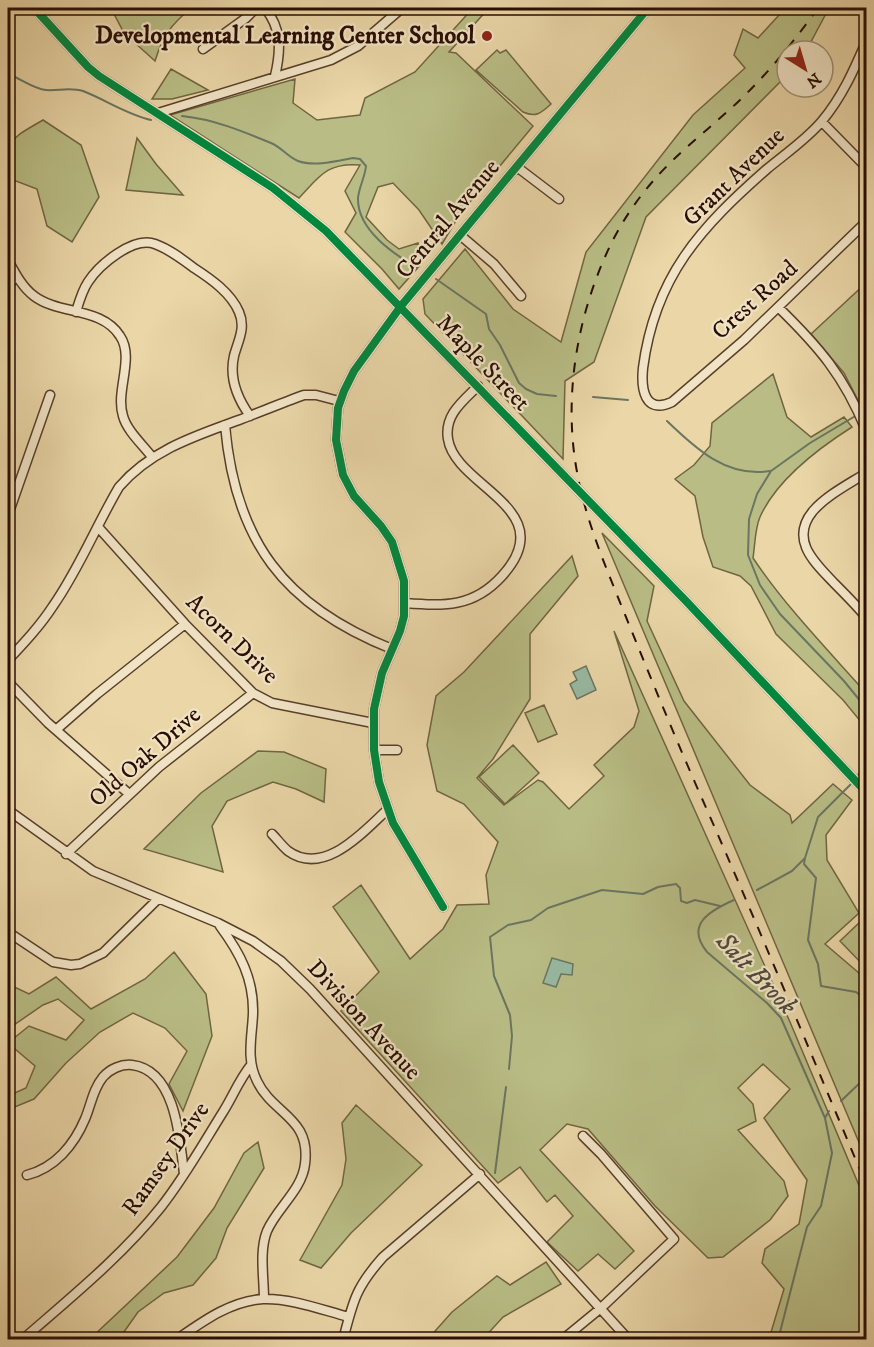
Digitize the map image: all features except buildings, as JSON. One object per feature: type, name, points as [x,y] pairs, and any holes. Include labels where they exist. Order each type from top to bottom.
[{"type":"street","name":"Maple Street","points":[[34,8],[88,67],[114,87],[273,188],[327,231],[864,789]]},
{"type":"street","points":[[203,49],[256,8]]},
{"type":"street","points":[[265,8],[275,23],[279,41],[275,76]]},
{"type":"street","points":[[158,113],[331,60],[358,46],[402,8]]},
{"type":"street","name":"Central Avenue","points":[[443,907],[393,824],[379,782],[372,723],[377,690],[400,632],[405,603],[403,572],[392,542],[354,496],[340,464],[335,427],[339,401],[354,371],[401,306],[648,8]]},
{"type":"street","name":"Grant Avenue","points":[[667,404],[653,403],[645,396],[642,387],[643,371],[653,318],[677,267],[700,234],[724,208],[822,122],[849,81],[867,42]]},
{"type":"street","points":[[822,122],[867,167]]},
{"type":"street","points":[[517,166],[558,199]]},
{"type":"street","name":"Crest Road","points":[[667,404],[744,340],[867,222]]},
{"type":"street","points":[[460,235],[494,264],[521,296]]},
{"type":"street","points":[[76,312],[89,280],[125,248],[136,243],[149,243],[175,254],[214,281],[238,310],[242,330],[234,356],[233,376],[237,395],[250,416]]},
{"type":"street","points":[[8,260],[17,276],[36,298],[50,305],[99,319],[121,336],[126,356],[120,393],[122,414],[125,422],[152,457]]},
{"type":"street","points":[[8,285],[17,276]]},
{"type":"street","points":[[778,307],[820,350],[838,374],[867,430]]},
{"type":"street","points":[[405,603],[446,605],[471,599],[486,591],[500,579],[517,554],[519,532],[510,511],[458,461],[449,445],[447,431],[451,416],[478,386]]},
{"type":"street","points":[[8,515],[50,395]]},
{"type":"street","points":[[8,660],[54,606],[119,487],[152,457],[188,438],[304,395],[316,395],[339,401]]},
{"type":"street","points":[[225,425],[235,490],[253,537],[262,553],[295,592],[310,604],[346,628],[392,649]]},
{"type":"street","points":[[867,473],[833,495],[814,511],[806,525],[804,540],[814,562],[867,617]]},
{"type":"street","name":"Acorn Drive","points":[[98,527],[185,624],[253,693],[272,703],[372,723]]},
{"type":"street","points":[[57,729],[185,624]]},
{"type":"street","points":[[8,682],[128,793]]},
{"type":"street","name":"Old Oak Drive","points":[[66,854],[128,793],[253,693]]},
{"type":"street","points":[[374,750],[397,750]]},
{"type":"street","name":"Division Avenue","points":[[8,810],[93,872],[218,923],[253,941],[281,961],[310,989],[480,1174],[629,1340]]},
{"type":"street","points":[[272,834],[295,855],[322,857],[350,843],[387,810]]},
{"type":"street","points":[[8,932],[53,962],[80,964],[103,953],[158,898]]},
{"type":"street","points":[[218,923],[243,960],[249,979],[253,1014],[249,1050],[257,1082],[267,1096],[294,1121],[303,1134],[306,1151],[305,1167],[299,1184],[266,1233],[263,1245],[264,1299]]},
{"type":"street","points":[[27,1175],[39,1172],[53,1164],[65,1151],[75,1139],[85,1119],[99,1081],[110,1071],[126,1065],[143,1068],[161,1083],[177,1125],[184,1174]]},
{"type":"street","name":"Ramsey Drive","points":[[22,1340],[137,1236],[184,1174],[225,1109],[238,1080],[251,1065]]},
{"type":"street","points":[[562,1340],[601,1308],[674,1239],[583,1136]]},
{"type":"street","points":[[343,1340],[355,1296],[372,1270],[383,1257],[480,1174]]},
{"type":"street","points":[[176,1340],[225,1310],[249,1301],[264,1299],[349,1317]]},
{"type":"street","points":[[8,1329],[12,1340]]},
{"type":"shaded area","points":[[111,8],[191,8],[168,31],[155,61],[124,33]]},
{"type":"shaded area","points":[[473,8],[489,8],[449,52],[456,53],[533,126],[460,214],[442,244],[419,210],[393,183],[378,187],[366,217],[387,240],[399,249],[418,243],[422,263],[399,289],[345,232],[356,213],[345,191],[360,165],[339,166],[325,172],[299,198],[170,115],[295,79],[293,103],[317,120],[360,115],[365,98],[415,72]]},
{"type":"shaded area","points":[[776,8],[829,8],[812,39],[775,39],[775,87],[646,217],[594,362],[565,381],[563,459],[425,314],[423,299],[465,249],[513,309],[561,342],[586,252],[693,115],[745,68],[734,55],[743,29],[758,38],[780,14]]},
{"type":"shaded area","points":[[497,50],[500,53],[506,50],[551,104],[538,114],[531,115],[523,112],[476,70]]},
{"type":"shaded area","points":[[171,69],[208,90],[172,99],[152,99]]},
{"type":"shaded area","points":[[43,120],[81,145],[99,197],[72,242],[47,226],[37,189],[8,178],[8,155],[12,142]]},
{"type":"shaded area","points":[[137,138],[156,164],[183,195],[126,190]]},
{"type":"shaded area","points":[[866,283],[866,416],[844,373],[811,334]]},
{"type":"shaded area","points":[[773,374],[787,417],[811,437],[844,417],[852,427],[813,455],[776,491],[758,521],[753,558],[793,611],[866,693],[866,728],[843,700],[776,634],[751,586],[740,576],[713,567],[703,537],[695,496],[675,479],[694,465],[710,446],[712,423]]},
{"type":"shaded area","points":[[602,533],[654,586],[647,621],[684,701],[750,785],[790,815],[792,823],[833,784],[852,800],[826,835],[827,860],[859,913],[825,944],[866,979],[866,1159]]},
{"type":"shaded area","points":[[572,556],[578,576],[530,634],[530,699],[493,759],[477,778],[504,805],[538,780],[543,782],[569,809],[604,776],[594,765],[634,727],[639,711],[614,631],[790,1022],[866,1202],[866,1328],[851,1339],[769,1339],[784,1289],[762,1263],[765,1249],[799,1224],[807,1180],[764,1118],[790,1089],[763,1064],[738,1088],[753,1104],[756,1121],[738,1130],[784,1181],[788,1196],[770,1220],[723,1257],[708,1258],[655,1206],[588,1129],[567,1124],[540,1150],[634,1251],[615,1269],[598,1254],[578,1271],[547,1242],[573,1216],[555,1195],[547,1202],[520,1167],[498,1183],[341,1011],[379,972],[333,907],[361,885],[410,959],[443,929],[457,905],[489,904],[486,875],[498,842],[464,804],[437,791],[427,745],[436,696],[464,672]]},
{"type":"shaded area","points":[[586,666],[596,690],[577,699],[570,684],[577,680],[573,672]]},
{"type":"shaded area","points":[[544,705],[557,734],[538,742],[525,713]]},
{"type":"shaded area","points":[[513,745],[539,773],[505,804],[479,777]]},
{"type":"shaded area","points":[[258,751],[284,752],[326,769],[324,802],[296,789],[273,782],[227,801],[212,826],[223,872],[144,849],[201,793]]},
{"type":"shaded area","points":[[866,921],[866,968],[840,941],[859,923]]},
{"type":"shaded area","points":[[174,952],[206,994],[212,1036],[183,1111],[169,1084],[187,1051],[165,1028],[133,1013],[100,1032],[66,1063],[34,1099],[12,1108],[8,1115],[8,1096],[26,1088],[35,1066],[8,1043],[29,1026],[66,1040],[84,1020],[58,999],[43,1005],[8,1029],[8,984],[29,994],[56,977],[91,1009],[145,979]]},
{"type":"shaded area","points":[[552,958],[573,964],[572,975],[561,974],[556,987],[543,983]]},
{"type":"shaded area","points":[[356,1105],[422,1165],[351,1233],[321,1268],[300,1260],[342,1185],[346,1159],[342,1123]]},
{"type":"shaded area","points":[[258,1142],[264,1168],[227,1228],[216,1258],[193,1285],[164,1293],[138,1312],[119,1339],[90,1339],[177,1257],[214,1208],[244,1153]]},
{"type":"shaded area","points":[[546,1262],[561,1284],[503,1317],[483,1339],[428,1339],[452,1312],[497,1276],[510,1285]]},
{"type":"waterway","points":[[8,74],[41,89],[83,91],[151,120]]},
{"type":"waterway","points":[[182,116],[216,123],[249,134],[275,145],[294,159],[304,163],[360,159],[366,166],[358,198],[359,210],[364,220],[378,240],[417,268]]},
{"type":"waterway","points":[[436,279],[486,314],[489,329],[500,345],[519,383],[537,394],[556,396]]},
{"type":"waterway","points":[[593,397],[628,400]]},
{"type":"waterway","name":"Salt Brook","points":[[857,415],[810,443],[771,471],[757,494],[749,519],[748,555],[760,585],[780,614],[844,681],[866,708]]},
{"type":"waterway","points":[[667,421],[689,442],[726,466],[754,472],[770,471]]},
{"type":"waterway","name":"Salt Brook","points":[[856,778],[866,763]]},
{"type":"waterway","name":"Salt Brook","points":[[757,890],[792,871],[805,858],[818,817],[853,782]]},
{"type":"waterway","name":"Salt Brook","points":[[805,858],[804,864],[816,878],[808,940],[818,964],[821,986],[856,992],[866,1000]]},
{"type":"waterway","points":[[509,1069],[512,1036],[510,1015],[494,976],[490,937],[508,925],[531,920],[548,908],[602,890],[643,894],[658,887],[676,884],[680,888],[681,901],[687,903],[695,900],[720,906]]},
{"type":"waterway","name":"Salt Brook","points":[[734,900],[716,909],[703,920],[698,934],[701,942],[707,952],[767,1003],[781,1018],[825,1118],[832,1153],[821,1206],[807,1227],[778,1340]]},
{"type":"waterway","name":"Salt Brook","points":[[841,1101],[866,1077]]},
{"type":"waterway","points":[[495,1173],[506,1087]]},
{"type":"waterway","name":"Salt Brook","points":[[825,1118],[829,1111]]},
{"type":"railway","points":[[818,8],[762,77],[664,170],[624,220],[599,272],[581,328],[573,386],[573,444],[581,491],[605,564],[671,728],[866,1184]]},
{"type":"cycle path","points":[[34,8],[99,76],[273,188],[326,231],[685,600],[866,792]]},
{"type":"cycle path","points":[[443,907],[393,823],[379,782],[374,750],[374,709],[382,673],[404,616],[404,581],[392,542],[354,496],[343,475],[336,440],[338,408],[354,371],[401,306],[648,8]]},
{"type":"place","name":"Developmental Learning Center School","points":[[487,36]]}]
